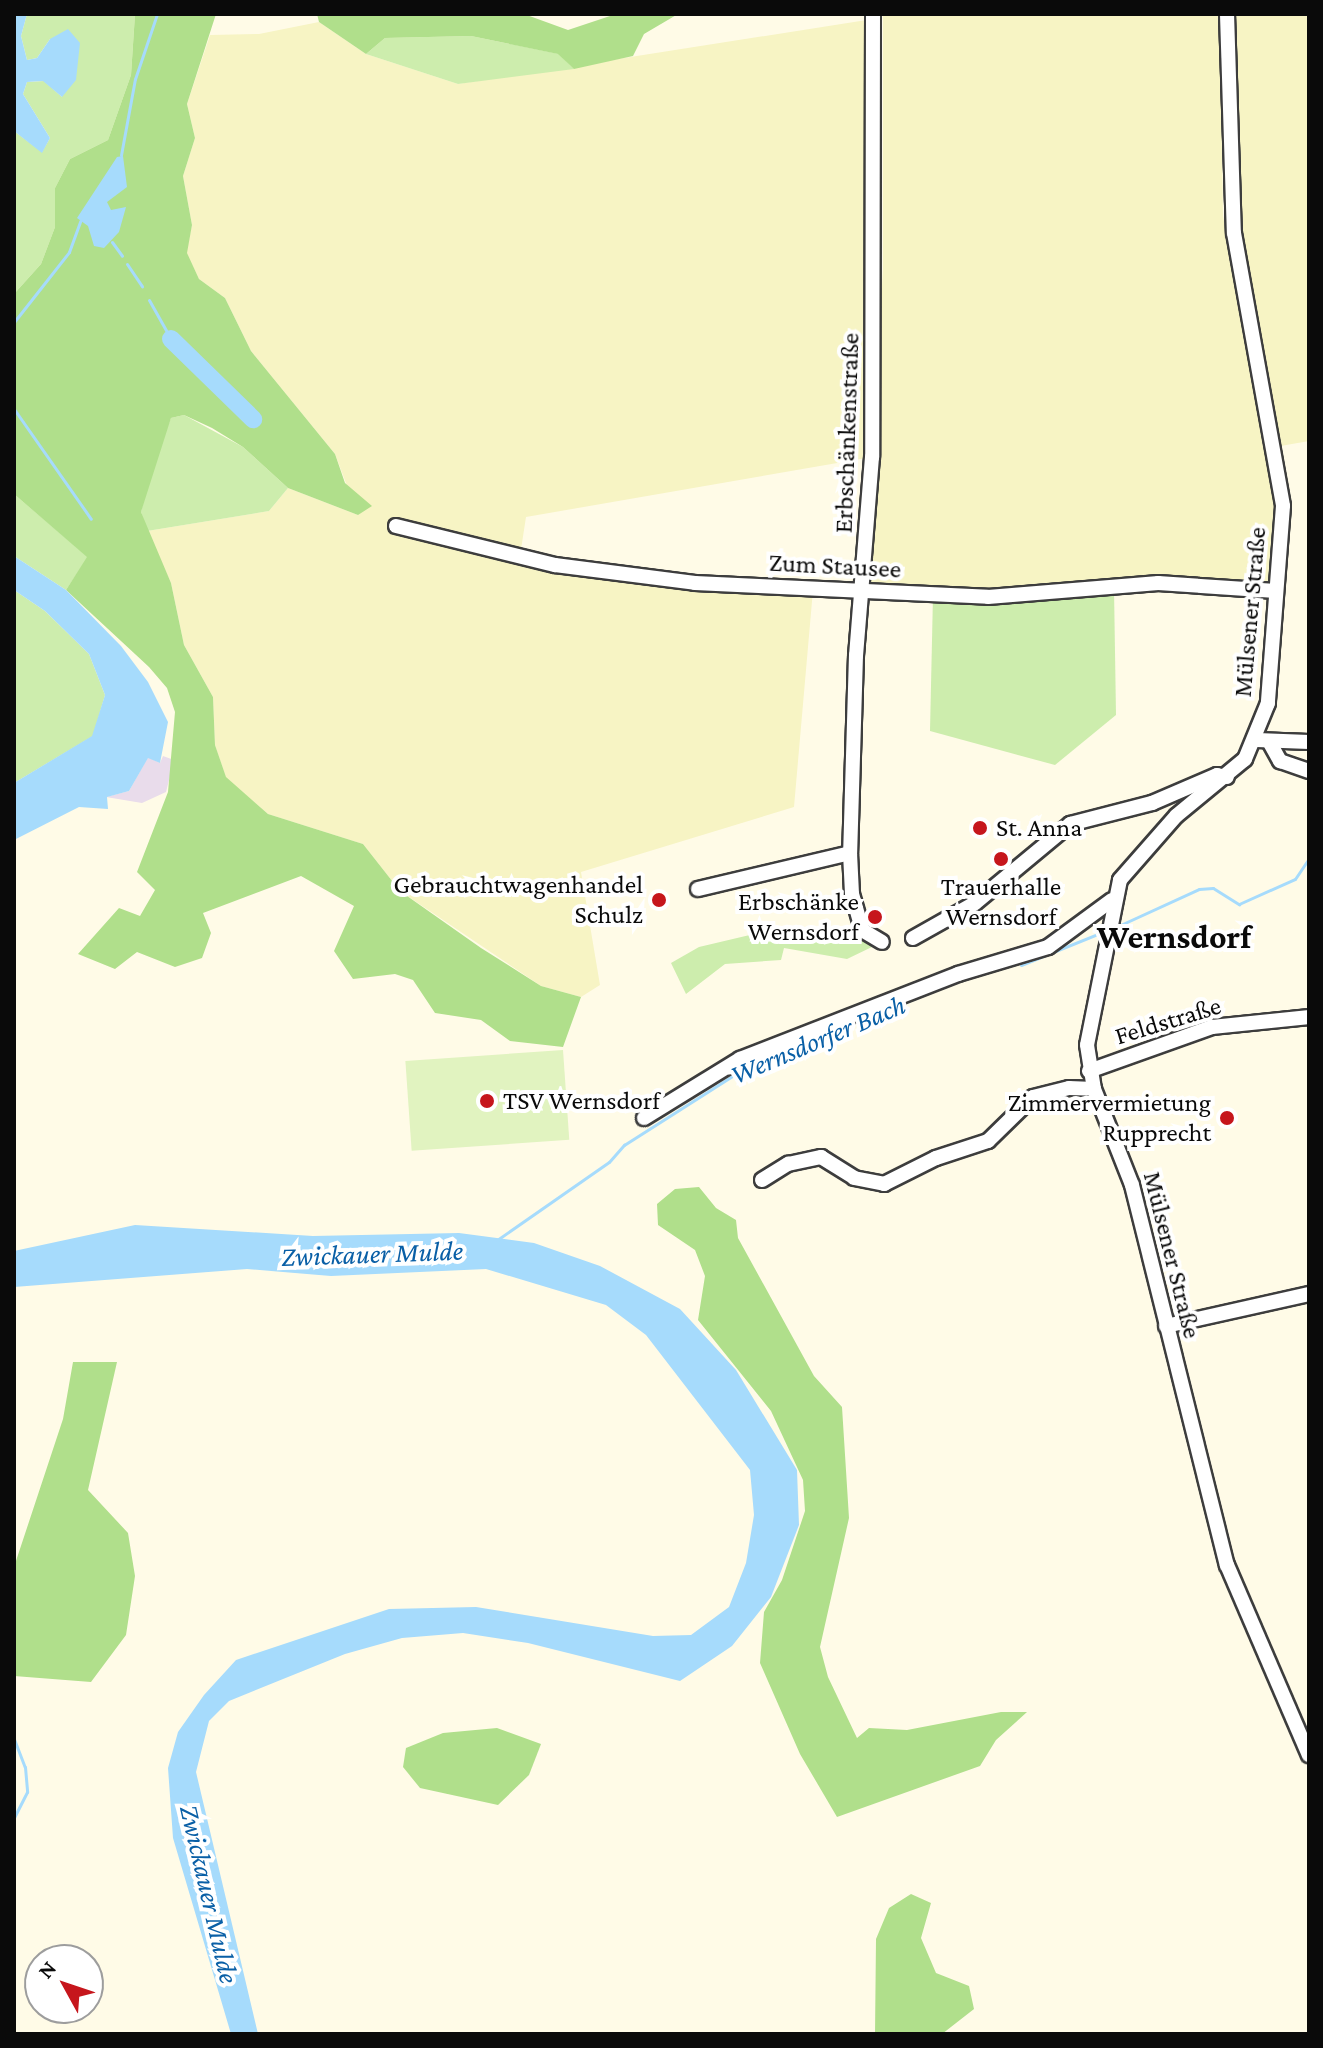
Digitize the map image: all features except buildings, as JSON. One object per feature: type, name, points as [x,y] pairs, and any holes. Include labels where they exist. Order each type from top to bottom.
[{"type":"street","name":"Erbschänkenstraße","points":[[873,14],[876,256],[865,592],[856,655],[850,853],[852,894],[862,930],[882,942]]},
{"type":"street","name":"Mülsener Straße","points":[[1227,14],[1234,233],[1281,476],[1264,741],[1227,778],[1142,851],[1112,900],[1089,1015],[1089,1071],[1132,1185],[1166,1326],[1244,1613],[1309,1755]]},
{"type":"street","name":"Zum Stausee","points":[[396,526],[571,567],[695,583],[988,597],[1158,583],[1276,591]]},
{"type":"street","points":[[1264,741],[1309,742]]},
{"type":"street","points":[[1264,741],[1280,761],[1309,771]]},
{"type":"street","points":[[913,938],[975,903],[1070,824],[1152,803],[1217,775],[1227,778]]},
{"type":"street","points":[[698,889],[850,853]]},
{"type":"street","points":[[644,1118],[740,1059],[958,974],[1048,947],[1112,900]]},
{"type":"street","name":"Feldstraße","points":[[1089,1071],[1212,1027],[1309,1017]]},
{"type":"street","points":[[762,1180],[788,1164],[821,1157],[854,1178],[884,1184],[936,1158],[988,1141],[1033,1097],[1069,1088],[1094,1089]]},
{"type":"street","points":[[1166,1326],[1309,1294]]},
{"type":"shaded area","points":[[883,14],[1220,14],[1223,216],[1277,518],[1269,581],[1114,589],[865,592],[872,457],[526,517],[520,556],[813,590],[794,807],[581,872],[600,985],[581,997],[541,986],[400,891],[363,844],[268,814],[226,778],[215,745],[213,697],[184,645],[171,583],[147,531],[269,511],[288,488],[358,515],[335,454],[251,351],[225,298],[199,279],[186,253],[192,225],[183,176],[195,138],[187,104],[210,35],[259,34],[319,22],[366,54],[458,84],[873,19],[874,429],[883,269]]},
{"type":"shaded area","points":[[1227,14],[1309,14],[1309,441],[1275,447],[1234,233]]},
{"type":"shaded area","points":[[163,756],[174,760],[166,792],[142,803],[106,797],[129,791],[148,757],[160,763]]},
{"type":"green space","points":[[27,14],[135,14],[131,75],[108,140],[70,159],[55,188],[55,227],[41,264],[14,294],[14,131],[42,152],[50,138],[23,94],[27,82],[44,81],[62,97],[50,39],[37,58],[27,60],[21,36]]},
{"type":"green space","points":[[135,14],[216,14],[187,104],[195,138],[183,176],[192,225],[187,253],[199,279],[225,298],[251,351],[335,454],[345,483],[372,506],[358,515],[288,488],[243,447],[212,428],[184,415],[171,418],[141,512],[171,583],[184,645],[213,697],[215,745],[226,777],[268,814],[363,844],[400,891],[481,948],[541,986],[581,997],[563,1047],[510,1041],[481,1020],[435,1013],[413,980],[395,974],[353,979],[334,951],[354,906],[301,876],[203,913],[211,933],[202,958],[175,967],[137,952],[115,969],[78,954],[119,908],[140,916],[155,890],[137,872],[168,792],[175,712],[167,688],[149,667],[66,590],[87,557],[14,494],[14,294],[41,264],[55,227],[55,188],[70,159],[108,140],[131,75]]},
{"type":"green space","points":[[317,14],[524,14],[568,30],[616,14],[678,14],[644,34],[633,56],[574,69],[558,54],[471,36],[385,38],[366,54],[319,22]]},
{"type":"green space","points":[[471,36],[559,54],[574,69],[458,84],[366,54],[385,38]]},
{"type":"green space","points":[[184,415],[243,447],[288,488],[269,511],[147,531],[141,512],[150,470],[171,418]]},
{"type":"green space","points":[[14,494],[88,557],[66,590],[14,556]]},
{"type":"green space","points":[[1114,589],[1116,715],[1055,765],[930,731],[933,595]]},
{"type":"green space","points":[[14,590],[45,611],[89,654],[105,695],[93,736],[14,783]]},
{"type":"green space","points":[[860,928],[874,946],[847,959],[784,948],[781,960],[725,964],[686,994],[671,963],[699,947],[754,934],[795,931],[796,936],[801,930],[835,938],[836,931]]},
{"type":"green space","name":"TSV Wernsdorf","points":[[563,1050],[569,1140],[412,1151],[405,1061]]},
{"type":"green space","points":[[699,1187],[716,1208],[736,1220],[738,1238],[814,1376],[842,1407],[849,1518],[820,1647],[828,1677],[857,1738],[869,1728],[907,1730],[1001,1712],[1027,1712],[996,1740],[980,1766],[837,1817],[800,1754],[760,1663],[764,1612],[782,1580],[805,1511],[803,1480],[771,1411],[698,1320],[705,1276],[695,1250],[658,1225],[657,1204],[675,1189]]},
{"type":"green space","points":[[73,1362],[117,1362],[88,1490],[128,1533],[135,1576],[126,1635],[91,1682],[14,1676],[14,1567],[63,1419]]},
{"type":"green space","points":[[497,1728],[541,1744],[529,1775],[498,1805],[420,1788],[403,1767],[406,1748],[443,1733]]},
{"type":"green space","points":[[911,1894],[931,1903],[921,1938],[936,1973],[969,1986],[974,2009],[942,2034],[875,2034],[876,1939],[889,1908]]},
{"type":"water","points":[[14,14],[27,14],[21,36],[27,60],[37,58],[50,39],[68,29],[80,43],[76,80],[62,97],[43,81],[27,82],[23,94],[50,138],[42,153],[14,131]]},
{"type":"water","points":[[123,156],[127,187],[107,202],[111,210],[126,207],[119,232],[104,248],[94,246],[88,226],[77,218],[117,157]]},
{"type":"water","points":[[14,556],[66,590],[121,646],[148,682],[168,722],[160,763],[148,758],[129,791],[107,797],[108,809],[79,807],[14,840],[14,783],[92,736],[105,695],[89,654],[45,611],[14,590]]},
{"type":"water","name":"Zwickauer Mulde","points":[[135,1225],[313,1236],[459,1233],[534,1243],[600,1266],[680,1309],[736,1370],[797,1470],[799,1525],[771,1597],[732,1646],[680,1681],[528,1643],[463,1633],[402,1638],[345,1654],[229,1701],[209,1721],[196,1772],[258,2034],[231,2034],[173,1838],[168,1768],[178,1732],[204,1695],[236,1660],[389,1609],[476,1607],[653,1636],[691,1635],[729,1607],[746,1563],[754,1515],[750,1470],[646,1335],[606,1305],[486,1269],[331,1276],[247,1269],[14,1287],[14,1251]]},
{"type":"waterway","points":[[121,155],[135,79],[157,14]]},
{"type":"waterway","points":[[14,322],[69,252],[80,221]]},
{"type":"waterway","points":[[112,242],[122,256]]},
{"type":"waterway","points":[[127,264],[142,286]]},
{"type":"waterway","points":[[149,300],[171,339]]},
{"type":"waterway","points":[[171,339],[253,419]]},
{"type":"waterway","points":[[14,409],[91,519]]},
{"type":"waterway","name":"Wernsdorfer Bach","points":[[1116,927],[1199,889],[1213,888],[1239,904],[1295,879],[1309,858]]},
{"type":"waterway","name":"Wernsdorfer Bach","points":[[1021,965],[1105,931]]},
{"type":"waterway","name":"Wernsdorfer Bach","points":[[819,1036],[931,992]]},
{"type":"waterway","name":"Wernsdorfer Bach","points":[[497,1240],[609,1162],[624,1145],[759,1059]]},
{"type":"waterway","points":[[14,1739],[25,1767],[27,1792],[14,1817]]},
{"type":"place","name":"St. Anna","points":[[980,828]]},
{"type":"place","name":"Trauerhalle Wernsdorf","points":[[1001,859]]},
{"type":"place","name":"Gebrauchtwagenhandel Schulz","points":[[659,900]]},
{"type":"place","name":"Erbschänke Wernsdorf","points":[[875,917]]},
{"type":"place","name":"TSV Wernsdorf","points":[[487,1101]]},
{"type":"place","name":"Zimmervermietung Rupprecht","points":[[1227,1118]]},
{"type":"district","name":"Wernsdorf","points":[[1174,937]]}]
